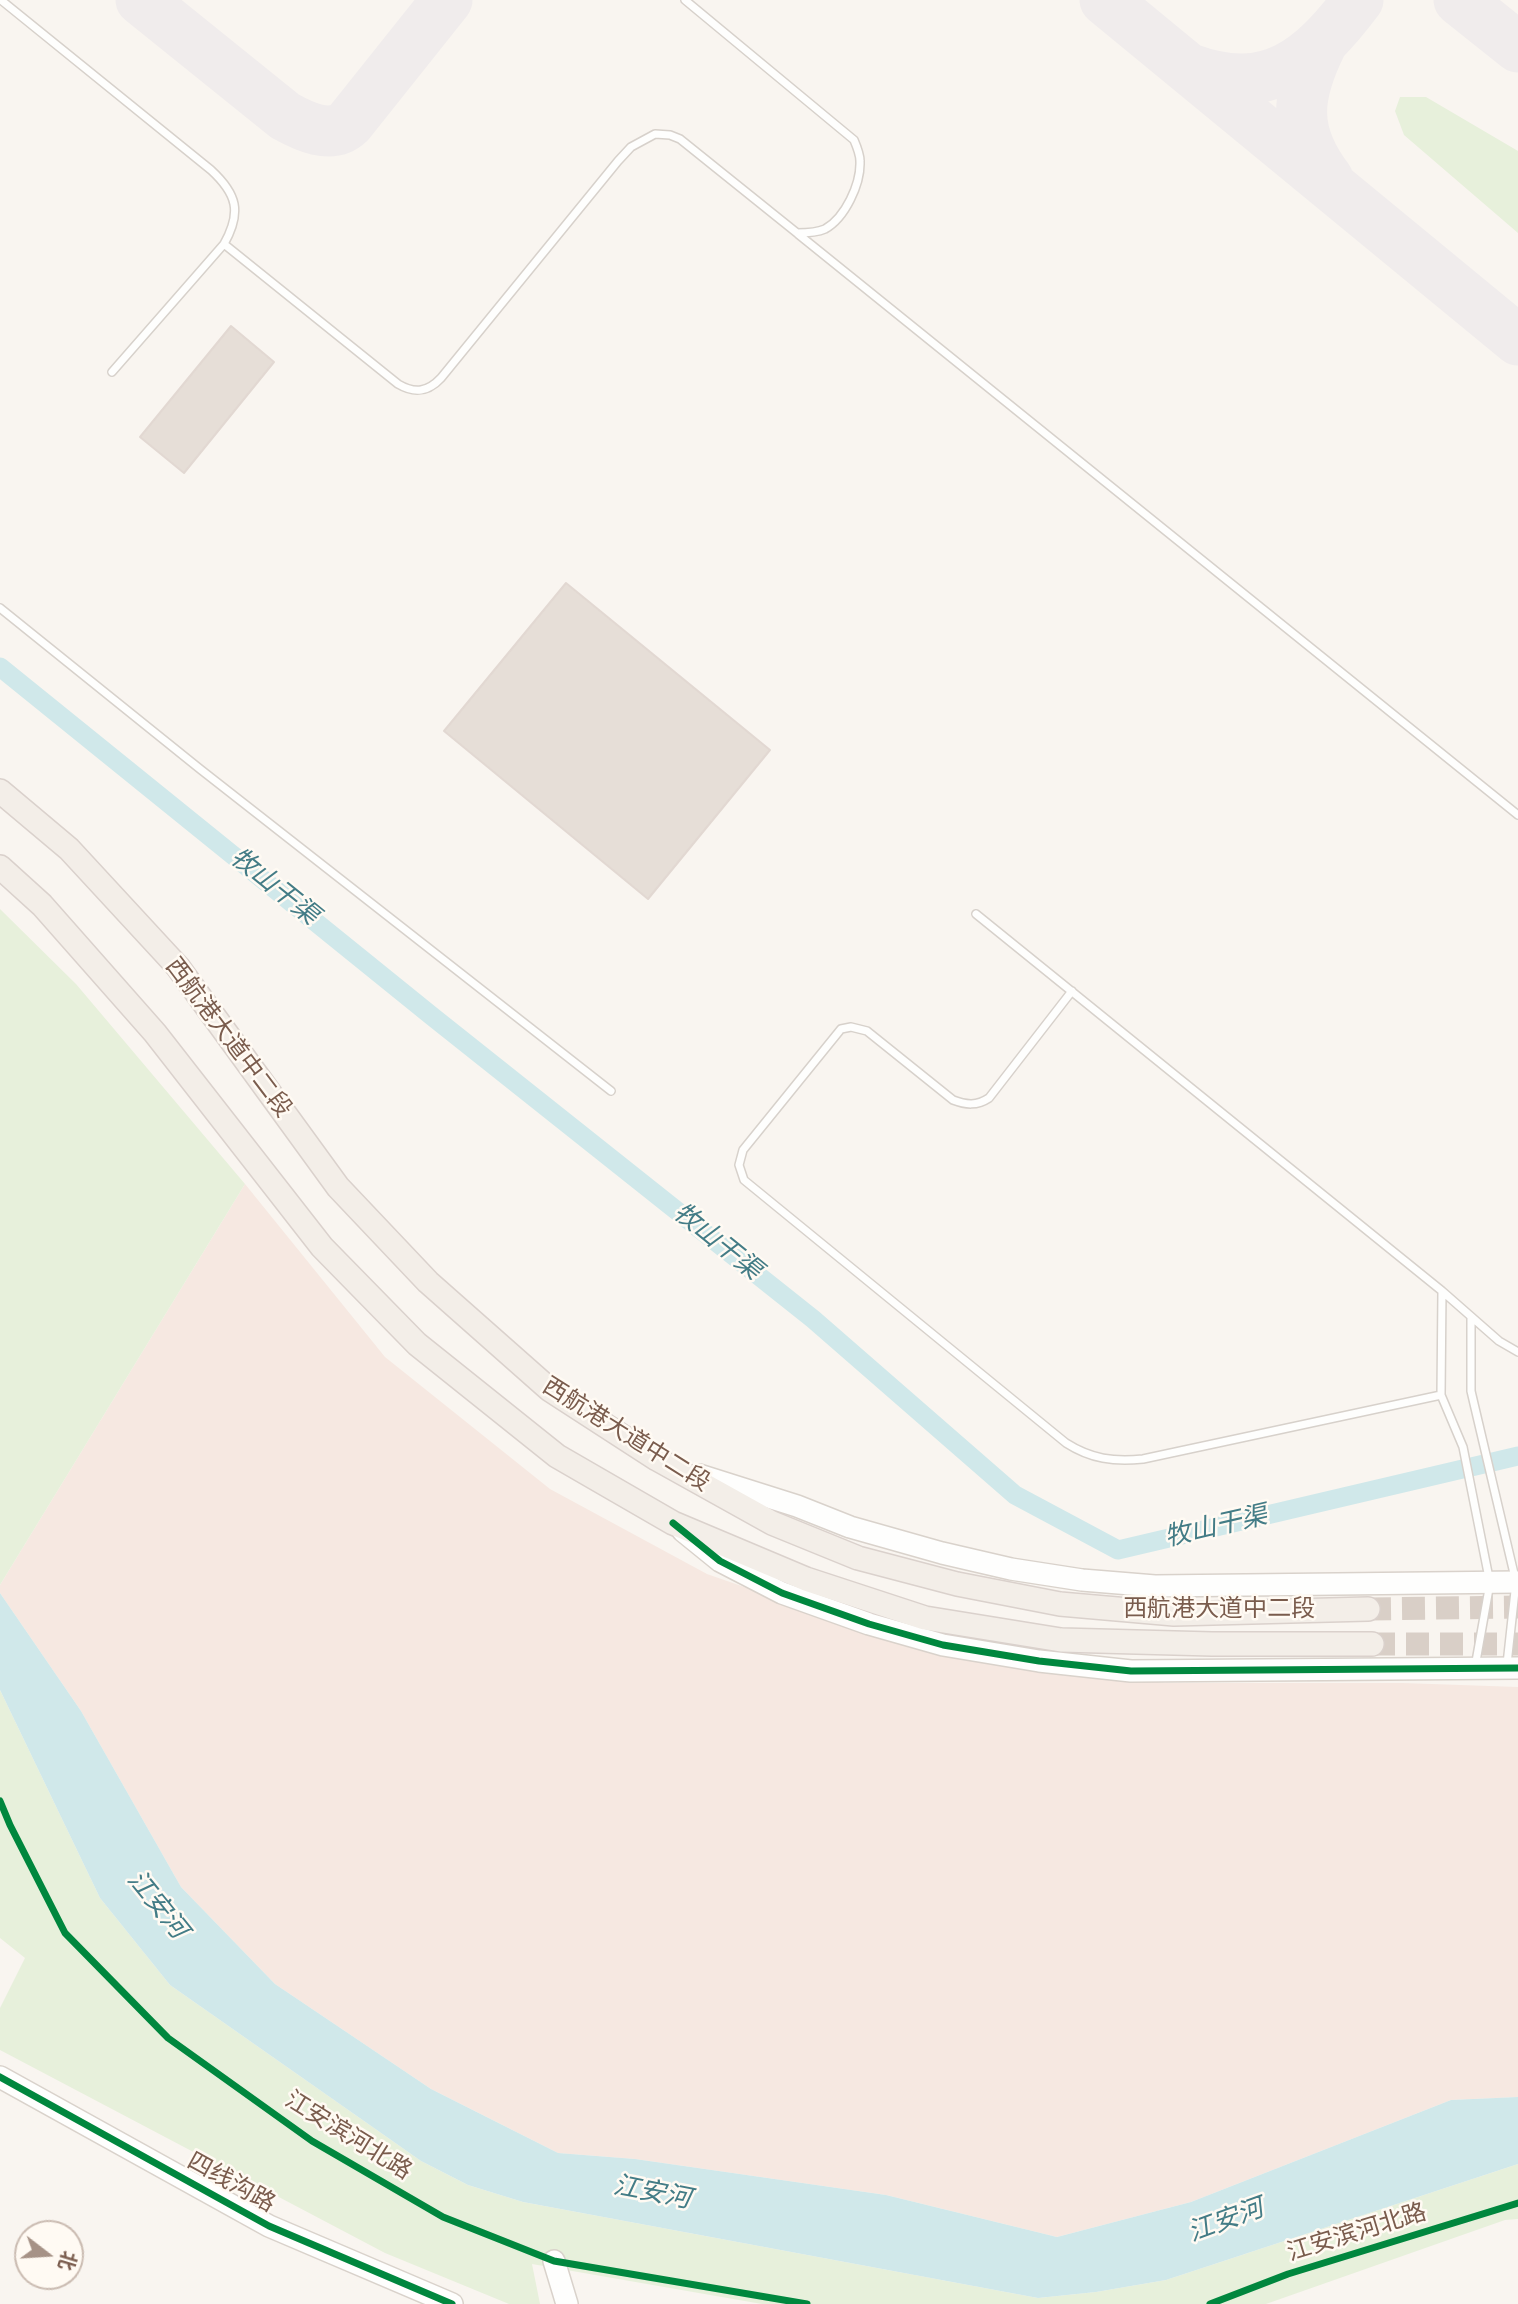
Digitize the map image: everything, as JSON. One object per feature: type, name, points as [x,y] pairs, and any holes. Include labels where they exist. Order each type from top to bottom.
[{"type":"main road","name":"西航港大道中二段","points":[[0,791],[69,849],[178,967],[338,1187],[428,1282],[549,1389],[672,1467],[772,1523],[858,1558],[957,1584],[1060,1604],[1174,1614],[1368,1609]]},
{"type":"main road","name":"西航港大道中二段","points":[[0,867],[42,905],[155,1033],[322,1247],[417,1344],[557,1456],[673,1523],[806,1579],[925,1618],[1060,1640],[1372,1644]]},
{"type":"street","points":[[672,1467],[797,1506],[850,1527],[942,1553],[1011,1569],[1082,1580],[1155,1586],[1517,1582]]},
{"type":"street","points":[[673,1523],[720,1561],[782,1593],[869,1624],[943,1645],[1039,1661],[1131,1671],[1512,1668]]},
{"type":"street","name":"四线沟路","points":[[0,2077],[269,2226],[452,2304]]},
{"type":"street","points":[[554,2261],[567,2304]]},
{"type":"lane","points":[[1,0],[220,178],[229,188],[235,208],[233,227],[224,244],[112,372]]},
{"type":"lane","points":[[685,0],[854,140],[861,165],[849,201],[835,221],[825,229],[814,233],[797,233]]},
{"type":"lane","points":[[224,244],[398,384],[413,391],[429,388],[441,378],[631,147],[655,134],[670,135],[691,146],[1518,815]]},
{"type":"lane","points":[[0,608],[200,769],[611,1091]]},
{"type":"lane","points":[[976,914],[1442,1291],[1499,1341],[1518,1352]]},
{"type":"lane","points":[[1072,991],[989,1098],[981,1103],[964,1104],[953,1100],[867,1031],[852,1027],[841,1029],[743,1150],[739,1165],[744,1180],[1066,1443],[1080,1452],[1098,1458],[1114,1461],[1143,1459],[1441,1395]]},
{"type":"lane","points":[[1442,1291],[1441,1395],[1463,1447],[1490,1583],[1474,1669]]},
{"type":"lane","points":[[1471,1317],[1471,1391],[1517,1582],[1512,1668]]},
{"type":"shaded area","points":[[245,1184],[385,1357],[550,1489],[707,1574],[917,1647],[1165,1683],[1403,1683],[1518,1687],[1518,2097],[1451,2100],[1191,2202],[1057,2237],[886,2195],[635,2159],[558,2153],[431,2089],[275,1984],[181,1887],[81,1711],[0,1593],[0,1585]]},
{"type":"green space","points":[[1400,97],[1426,97],[1518,151],[1518,233],[1404,135],[1395,111]]},
{"type":"green space","points":[[0,909],[76,984],[245,1184],[0,1585]]},
{"type":"green space","points":[[0,1690],[100,1898],[170,1985],[421,2161],[468,2185],[523,2202],[1038,2298],[1096,2292],[1166,2280],[1518,2164],[1518,2219],[1505,2220],[1266,2304],[762,2304],[532,2264],[540,2304],[509,2304],[385,2253],[0,2050],[0,2008],[25,1958],[0,1938]]},
{"type":"water","name":"江安河","points":[[0,1593],[81,1711],[181,1887],[275,1984],[431,2089],[558,2153],[635,2159],[886,2195],[1057,2237],[1191,2202],[1451,2100],[1518,2097],[1518,2164],[1166,2280],[1096,2292],[1038,2298],[523,2202],[468,2185],[421,2161],[170,1985],[100,1898],[0,1690]]},
{"type":"building","points":[[231,326],[274,362],[184,473],[140,437]]},
{"type":"building","points":[[566,583],[770,750],[648,899],[444,731]]},
{"type":"waterway","name":"牧山干渠","points":[[0,667],[433,1017],[813,1319],[1015,1495],[1118,1550],[1518,1456]]},
{"type":"taxiway","points":[[141,0],[285,116],[308,127],[326,131],[342,128],[349,123],[447,0]]},
{"type":"taxiway","points":[[1105,0],[1518,340]]},
{"type":"taxiway","points":[[1190,69],[1218,77],[1243,79],[1266,76],[1286,68],[1323,41],[1358,0]]},
{"type":"taxiway","points":[[1459,0],[1518,47]]},
{"type":"taxiway","points":[[1321,45],[1306,81],[1302,114],[1308,145],[1328,179]]},
{"type":"tunnel","points":[[1368,1609],[1518,1607]]},
{"type":"tunnel","points":[[1372,1644],[1518,1644]]},
{"type":"cycle path","points":[[673,1523],[720,1561],[782,1593],[869,1624],[943,1645],[1039,1661],[1131,1671],[1518,1668]]},
{"type":"cycle path","name":"江安滨河北路","points":[[0,1801],[65,1933],[168,2038],[312,2141],[443,2217],[554,2261],[807,2304]]},
{"type":"cycle path","points":[[0,2077],[269,2226],[452,2304]]},
{"type":"cycle path","name":"江安滨河北路","points":[[1210,2304],[1288,2274],[1518,2203]]}]
